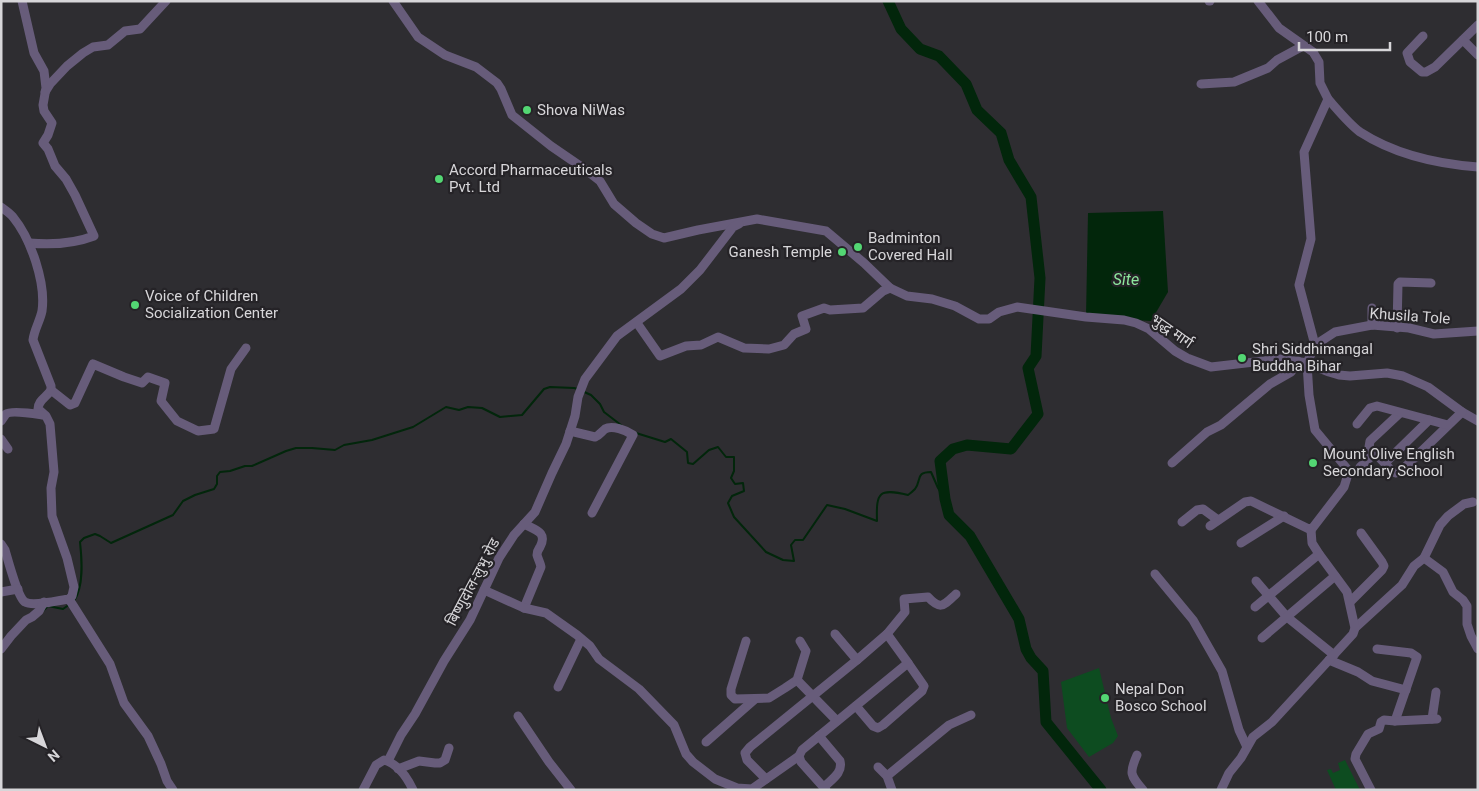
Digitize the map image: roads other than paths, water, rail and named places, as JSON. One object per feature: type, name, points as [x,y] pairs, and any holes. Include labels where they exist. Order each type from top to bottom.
[{"type":"street","points":[[22,1],[34,53],[44,72],[46,88],[43,105],[44,111],[52,122],[43,143],[48,149],[55,166],[76,195],[94,236],[59,244],[29,243]]},
{"type":"street","points":[[45,93],[50,84],[67,66],[83,53],[93,47],[108,46],[120,34],[140,29],[166,1]]},
{"type":"street","points":[[393,1],[418,37],[445,55],[476,67],[497,83],[512,115],[550,146],[600,181],[614,204],[652,234],[664,238],[757,219],[826,231],[890,288],[863,308],[830,310],[824,308],[802,316],[806,329],[794,334],[784,345],[769,349],[744,348],[718,337],[701,345],[686,346],[660,356],[637,322]]},
{"type":"street","points":[[1258,1],[1279,28],[1313,52],[1318,62],[1320,83],[1328,99],[1358,131],[1384,145],[1411,155],[1456,165],[1478,167]]},
{"type":"street","points":[[1423,36],[1407,53],[1410,62],[1422,72],[1426,72],[1435,67],[1478,25]]},
{"type":"street","points":[[1463,40],[1478,55]]},
{"type":"street","points":[[1201,84],[1234,82],[1268,68],[1277,60],[1303,46]]},
{"type":"street","points":[[1172,463],[1207,432],[1225,422],[1270,384],[1292,372],[1303,362],[1315,346],[1299,285],[1311,239],[1304,152],[1328,99]]},
{"type":"street","points":[[1,207],[13,217],[29,243],[40,277],[42,312],[33,340],[51,386],[38,405],[38,409],[49,420],[54,472],[51,488],[52,516],[67,558],[74,587],[71,602],[110,664],[124,703],[148,736],[167,781],[173,790]]},
{"type":"street","name":"बिष्णुदोल-लुभु रोड","points":[[388,761],[444,661],[470,620],[499,558],[514,535],[535,512],[566,444],[575,416],[578,397],[585,379],[617,336],[681,289],[700,270],[733,227],[742,222]]},
{"type":"street","points":[[1397,328],[1398,284],[1431,283]]},
{"type":"street","name":"भुद्ध मार्ग","points":[[890,288],[908,296],[932,299],[955,306],[979,319],[989,319],[999,312],[1019,307],[1074,316],[1124,320],[1149,329],[1186,358],[1212,367],[1281,359],[1303,362],[1339,375],[1387,373],[1403,376],[1428,387],[1462,412],[1478,421]]},
{"type":"street","points":[[1372,308],[1372,325]]},
{"type":"street","name":"Khusila Tole","points":[[1315,346],[1334,332],[1372,325],[1409,328],[1434,334],[1478,331]]},
{"type":"street","points":[[50,390],[70,405],[75,404],[93,364],[142,383],[148,377],[165,383],[161,402],[177,422],[198,431],[214,429],[231,369],[246,348]]},
{"type":"street","points":[[1303,362],[1315,430],[1342,465],[1349,471],[1344,487],[1311,530],[1312,543],[1347,592],[1355,628]]},
{"type":"street","points":[[1357,424],[1373,406],[1377,406],[1448,425]]},
{"type":"street","points":[[1,421],[10,413],[28,412],[46,416]]},
{"type":"street","points":[[1400,413],[1370,441],[1369,447],[1396,473],[1400,472],[1462,412]]},
{"type":"street","points":[[1385,463],[1429,420]]},
{"type":"street","points":[[570,431],[594,437],[598,436],[605,429],[612,427],[633,435],[592,513]]},
{"type":"street","points":[[1,439],[8,450]]},
{"type":"street","points":[[1360,467],[1375,453]]},
{"type":"street","points":[[1182,522],[1197,510],[1203,509],[1214,523],[1245,502],[1251,501],[1311,530]]},
{"type":"street","points":[[1220,790],[1253,737],[1272,722],[1349,640],[1355,628],[1402,585],[1414,566],[1424,558],[1440,525],[1448,516],[1464,504],[1473,502]]},
{"type":"street","points":[[1241,542],[1284,516]]},
{"type":"street","points":[[524,524],[540,532],[543,536],[543,542],[537,552],[541,567],[524,608]]},
{"type":"street","points":[[1350,602],[1384,566],[1361,533]]},
{"type":"street","points":[[1,544],[5,550],[23,601],[27,603],[71,602]]},
{"type":"street","points":[[1255,607],[1319,554]]},
{"type":"street","points":[[1424,558],[1443,572],[1453,592],[1467,606],[1467,624],[1478,649]]},
{"type":"street","points":[[1155,574],[1192,620],[1222,670],[1239,730],[1247,747]]},
{"type":"street","points":[[1262,638],[1335,576]]},
{"type":"street","points":[[1256,581],[1286,617],[1332,657],[1372,681],[1406,690]]},
{"type":"street","points":[[1,592],[18,589]]},
{"type":"street","points":[[484,590],[524,608],[546,613],[581,638],[590,646],[599,659],[639,689],[674,725],[686,754],[693,762],[715,779],[737,788],[752,789],[799,756],[802,750],[908,663]]},
{"type":"street","points":[[766,779],[747,760],[745,753],[750,747],[887,634],[905,612],[904,599],[928,597],[934,604],[939,606],[944,605],[956,594]]},
{"type":"street","points":[[1,648],[26,620],[39,611],[44,602]]},
{"type":"street","points":[[835,634],[857,660]]},
{"type":"street","points":[[856,706],[872,726],[878,728],[884,725],[922,691],[924,686],[887,634]]},
{"type":"street","points":[[558,687],[581,638]]},
{"type":"street","points":[[746,642],[731,690],[731,695],[735,699],[768,698],[796,680],[806,651],[800,641]]},
{"type":"street","points":[[1377,649],[1411,653],[1417,657],[1395,721]]},
{"type":"street","points":[[796,680],[837,721]]},
{"type":"street","points":[[1371,790],[1355,759],[1368,734],[1379,729],[1381,722],[1384,720],[1435,719],[1436,692]]},
{"type":"street","points":[[706,742],[755,699]]},
{"type":"street","points":[[887,776],[949,725],[971,715]]},
{"type":"street","points":[[518,716],[549,762],[571,790]]},
{"type":"street","points":[[799,756],[801,762],[825,788],[839,772],[841,764],[819,736]]},
{"type":"street","points":[[398,769],[419,761],[440,763],[445,760],[449,748]]},
{"type":"street","points":[[1137,755],[1131,769],[1132,775],[1143,790]]},
{"type":"street","points":[[363,790],[376,765],[384,760],[388,761],[407,777],[413,790]]},
{"type":"street","points":[[878,767],[887,776],[892,790]]},
{"type":"water","name":"Site","points":[[1163,211],[1168,292],[1151,321],[1086,317],[1088,213]]},
{"type":"waterway","points":[[888,1],[901,29],[920,49],[939,56],[966,84],[977,110],[1001,133],[1009,160],[1031,197],[1040,278],[1036,356],[1028,368],[1038,414],[1011,449],[967,445],[953,449],[940,461],[949,515],[970,536],[1019,619],[1026,649],[1031,658],[1043,671],[1046,722],[1101,790]]},
{"type":"waterway","points":[[74,601],[81,580],[80,542],[84,538],[95,534],[111,543],[173,515],[183,501],[214,489],[220,472],[252,466],[296,448],[335,450],[344,445],[372,440],[413,427],[446,407],[459,410],[468,407],[482,408],[500,417],[522,415],[544,389],[550,387],[578,389]]},
{"type":"waterway","points":[[582,391],[591,395],[600,404],[604,412],[621,425]]},
{"type":"waterway","points":[[636,433],[665,442],[671,439],[687,452],[688,463],[693,464],[709,450],[718,447],[726,457],[734,457],[734,471],[731,478],[735,484],[743,483],[744,491],[732,496],[728,503],[734,517],[766,552],[783,560],[794,561],[791,545],[795,540],[803,540],[827,505],[845,509],[877,521],[877,504],[881,494],[891,492],[908,495],[917,486],[921,475],[926,472],[931,472],[945,499]]},
{"type":"waterway","points":[[43,611],[48,606],[63,609],[70,604]]},
{"type":"place","name":"Shova NiWas","points":[[527,110]]},
{"type":"place","name":"Accord Pharmaceuticals Pvt. Ltd","points":[[439,179]]},
{"type":"place","name":"Badminton Covered Hall","points":[[858,247]]},
{"type":"place","name":"Ganesh Temple","points":[[842,252]]},
{"type":"place","name":"Voice of Children Socialization Center","points":[[135,305]]},
{"type":"place","name":"Shri Siddhimangal Buddha Bihar","points":[[1242,358]]},
{"type":"place","name":"Mount Olive English Secondary School","points":[[1313,463]]},
{"type":"place","name":"Nepal Don Bosco School","points":[[1105,698]]}]
